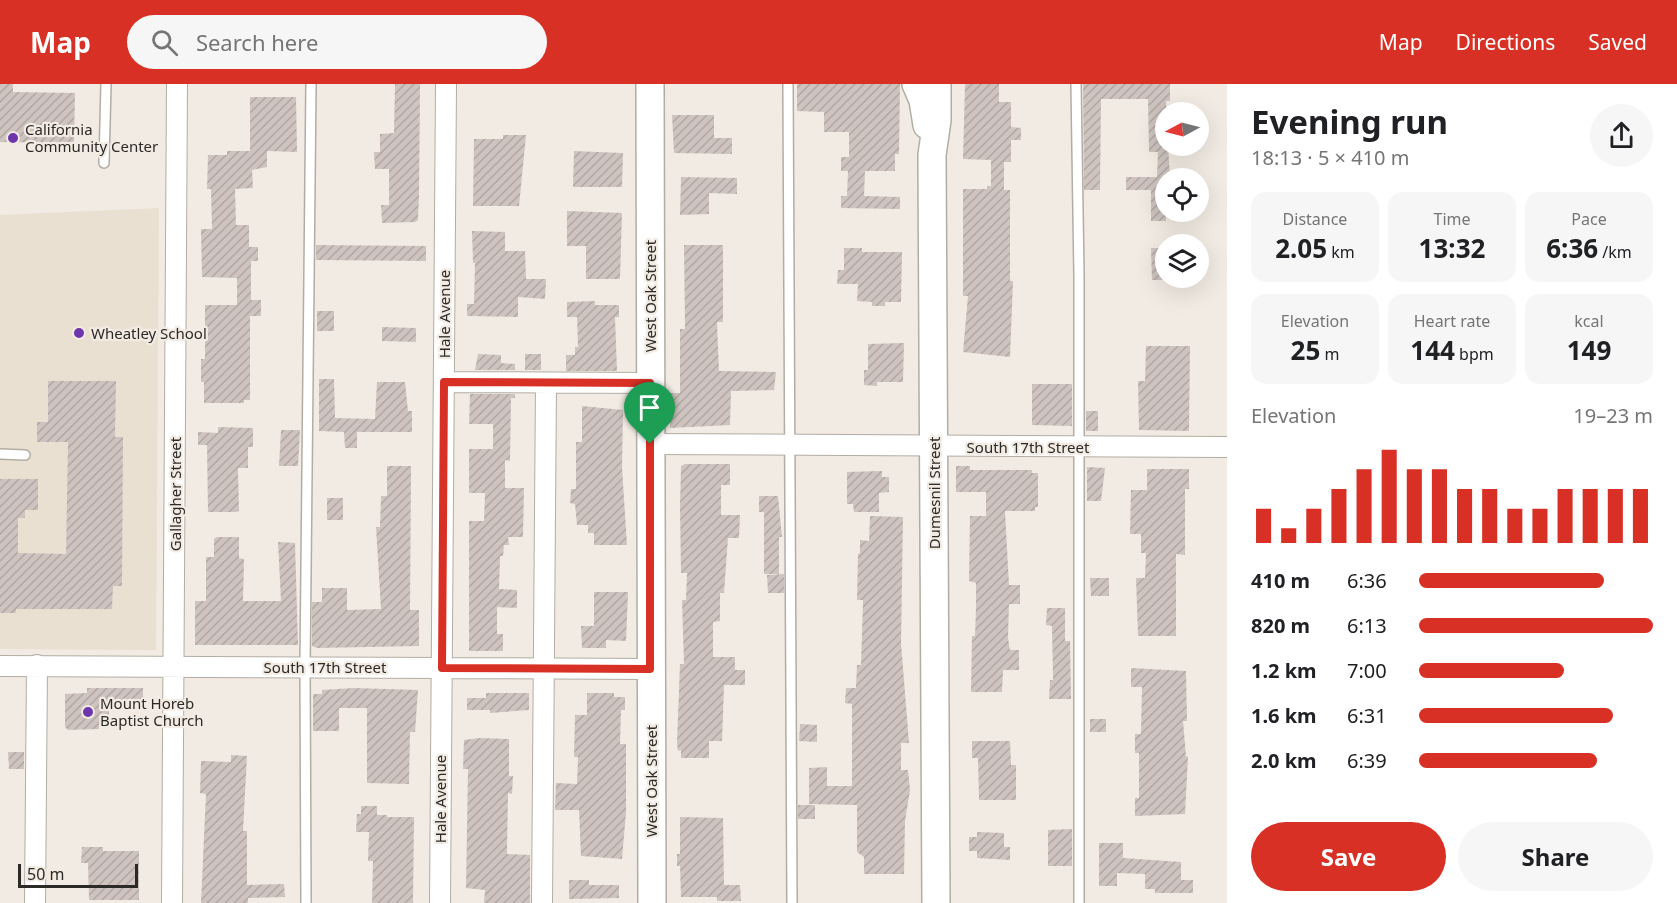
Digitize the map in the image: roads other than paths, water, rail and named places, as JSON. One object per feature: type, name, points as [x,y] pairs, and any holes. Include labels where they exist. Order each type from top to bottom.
[{"type":"main road","name":"West Oak Street","points":[[650,84],[652,903]]},
{"type":"main road","points":[[916,84],[923,100],[932,155]]},
{"type":"main road","name":"Dumesnil Street","points":[[936,903],[932,155],[937,120],[937,84]]},
{"type":"street","name":"Gallagher Street","points":[[172,903],[177,84]]},
{"type":"street","name":"Hale Avenue","points":[[440,903],[446,84]]},
{"type":"street","points":[[444,382],[650,383]]},
{"type":"street","points":[[542,903],[546,383]]},
{"type":"street","name":"South 17th Street","points":[[650,444],[1227,447]]},
{"type":"street","points":[[35,903],[37,665]]},
{"type":"street","name":"South 17th Street","points":[[0,666],[650,669]]},
{"type":"lane","points":[[104,163],[106,84]]},
{"type":"lane","points":[[306,903],[305,667],[311,84]]},
{"type":"lane","points":[[788,84],[792,903]]},
{"type":"lane","points":[[1076,84],[1079,276],[1079,903]]},
{"type":"lane","points":[[0,454],[25,455]]},
{"type":"place","name":"California Community Center","points":[[13,138]]},
{"type":"place","name":"Wheatley School","points":[[79,333]]},
{"type":"place","name":"Mount Horeb Baptist Church","points":[[88,712]]}]
